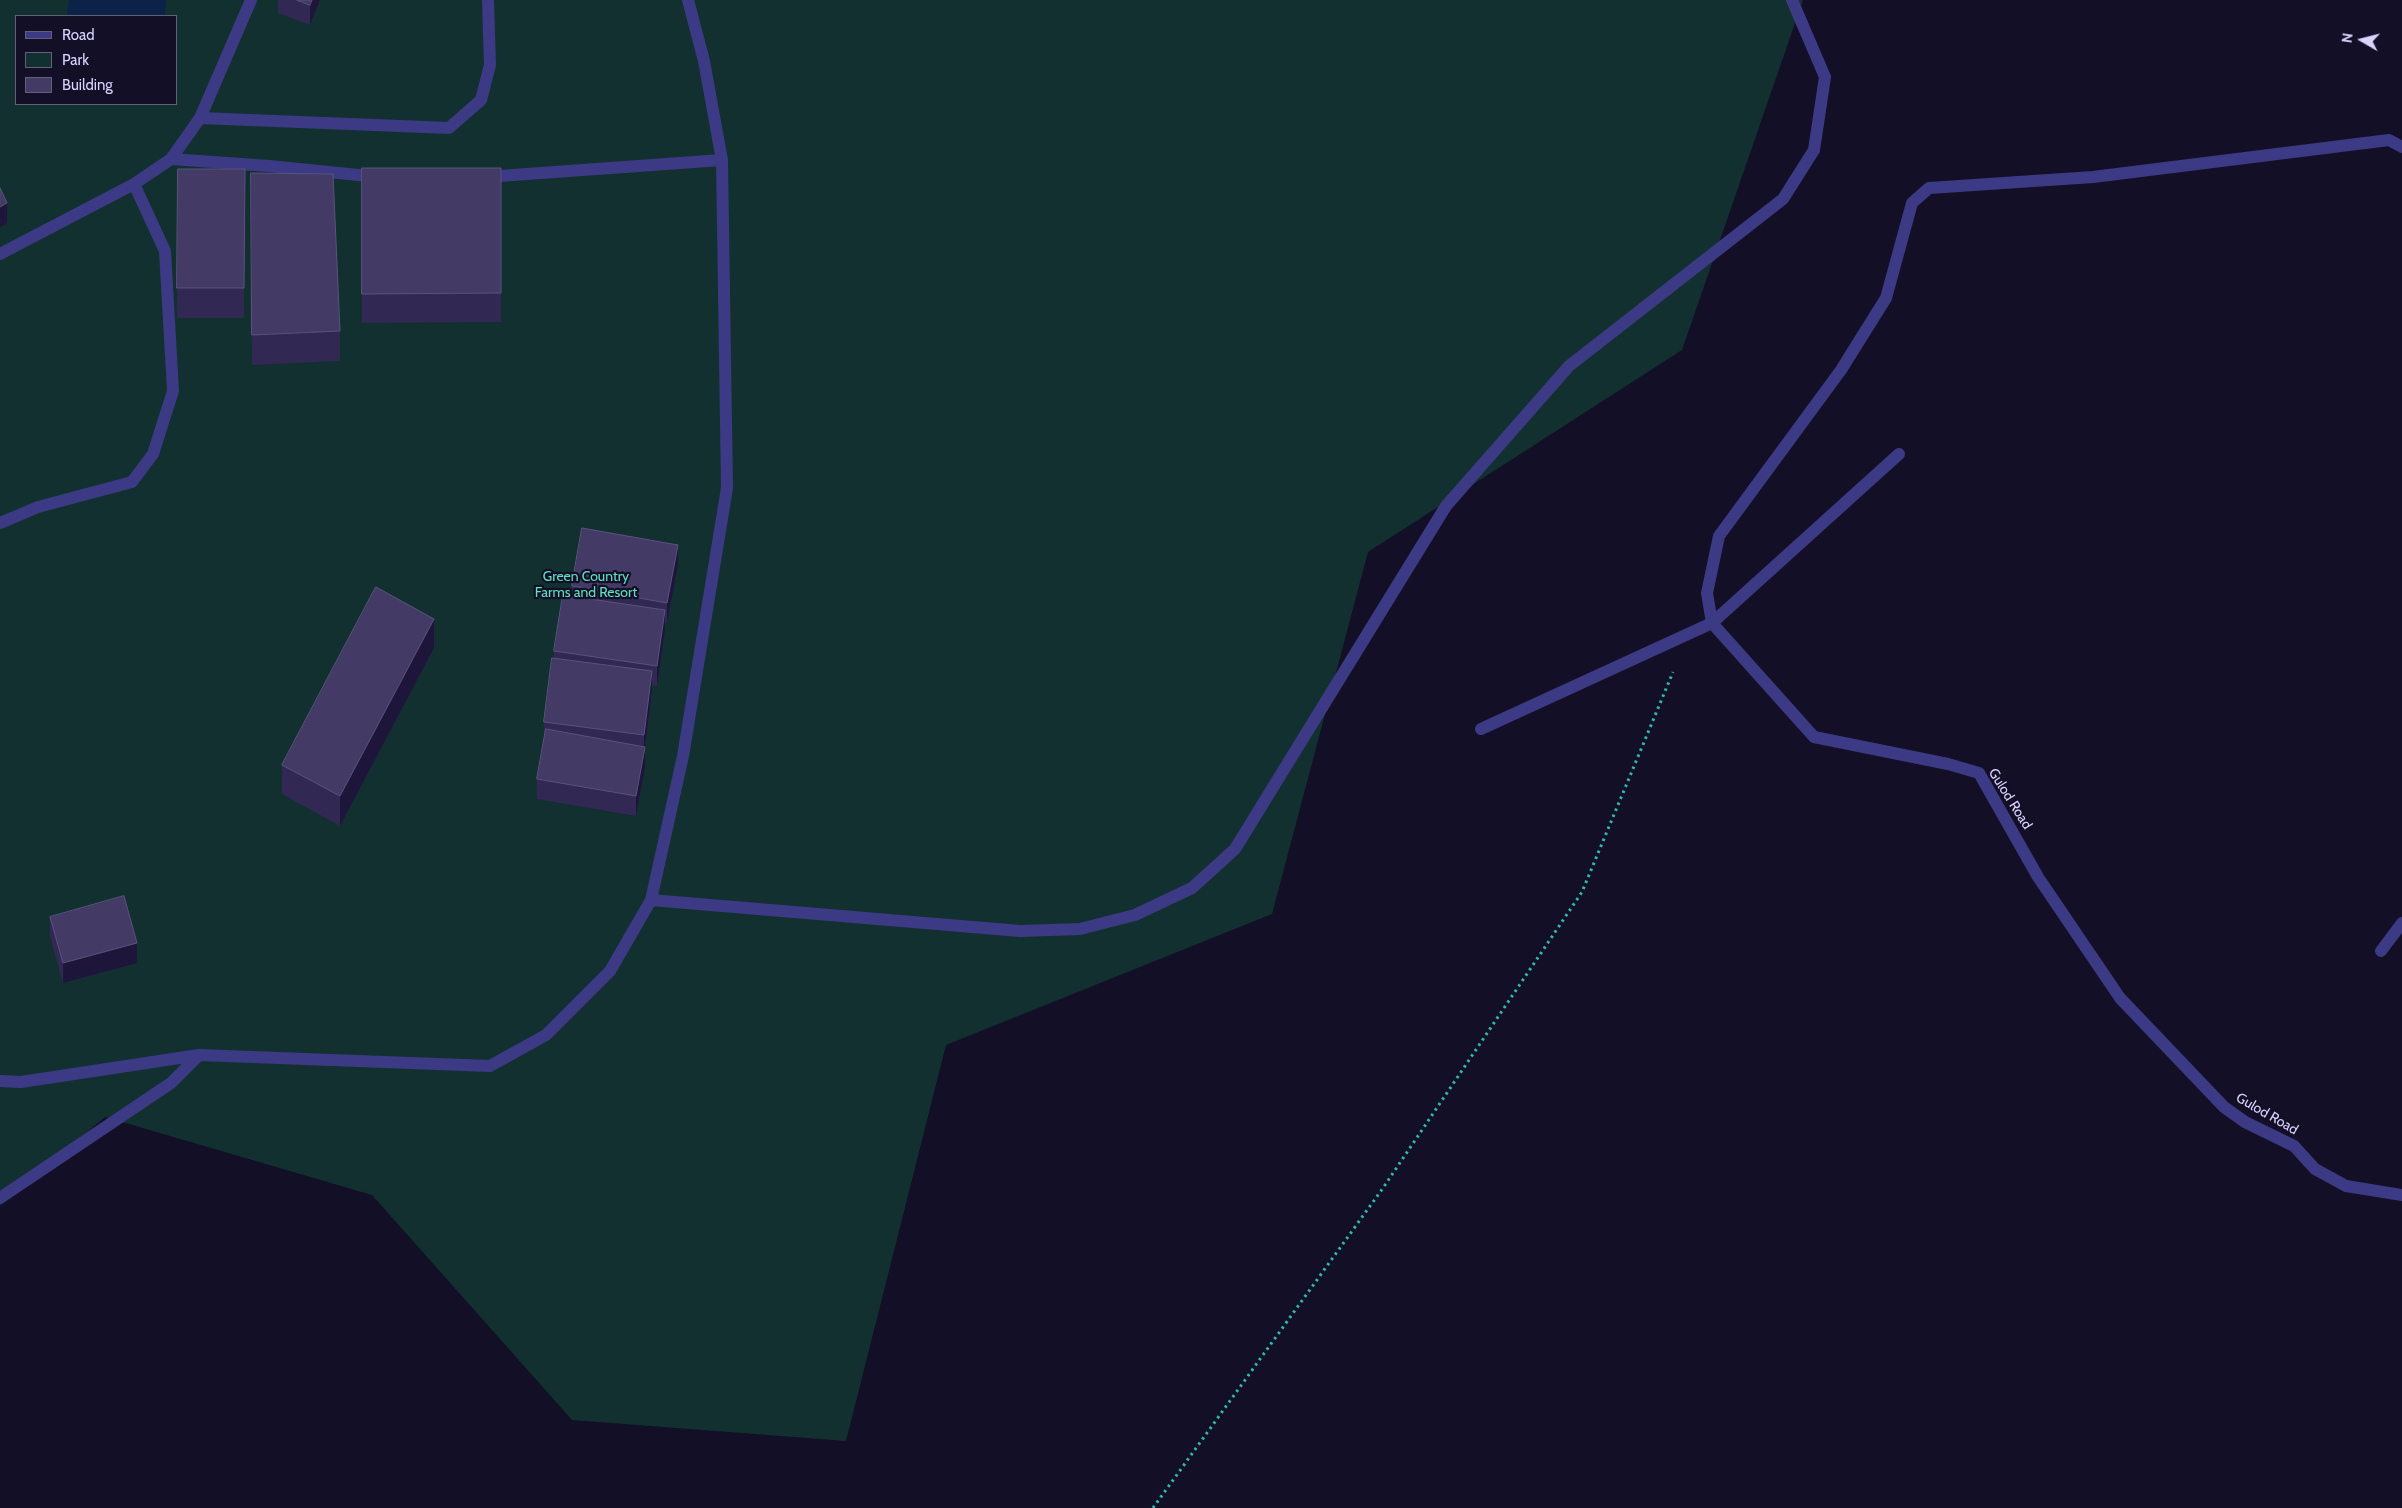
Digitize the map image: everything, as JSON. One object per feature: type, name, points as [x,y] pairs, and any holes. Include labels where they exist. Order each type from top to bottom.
[{"type":"street","points":[[0,254],[134,184],[171,159],[200,118],[251,0]]},
{"type":"street","points":[[200,118],[449,128],[481,100],[490,65],[488,0]]},
{"type":"street","points":[[0,1081],[21,1082],[199,1055],[490,1066],[546,1035],[610,971],[650,900],[683,756],[727,488],[722,160],[704,62],[688,0]]},
{"type":"street","points":[[650,900],[1020,931],[1080,929],[1117,920],[1136,915],[1192,888],[1235,849],[1446,506],[1569,366],[1783,199],[1814,150],[1826,77],[1792,0]]},
{"type":"street","points":[[1712,623],[1707,592],[1719,536],[1841,370],[1886,298],[1912,204],[1929,188],[2093,177],[2389,140],[2402,147]]},
{"type":"street","points":[[171,159],[394,177]]},
{"type":"street","points":[[476,178],[722,160]]},
{"type":"street","points":[[0,523],[38,507],[132,482],[153,454],[173,391],[165,250],[134,184]]},
{"type":"street","points":[[1481,729],[1712,623],[1899,454]]},
{"type":"street","name":"Gulod Road","points":[[1712,623],[1814,737],[1948,764],[1979,773],[2038,878],[2120,998],[2224,1107],[2245,1122],[2294,1146],[2315,1169],[2346,1186],[2402,1195]]},
{"type":"street","points":[[2380,951],[2402,923]]},
{"type":"street","points":[[0,1198],[171,1083],[199,1055]]},
{"type":"path","points":[[1153,1508],[1383,1188],[1582,892],[1688,634]]},
{"type":"green space","name":"Green Country Farms and Resort","points":[[0,0],[1803,0],[1682,350],[1368,552],[1272,914],[946,1045],[846,1441],[572,1420],[372,1195],[105,1117],[0,1206]]},
{"type":"water","points":[[69,0],[166,0],[165,15],[67,15]]},
{"type":"building","points":[[297,0],[312,0],[310,5]]},
{"type":"building","points":[[362,168],[501,168],[501,293],[362,294]]},
{"type":"building","points":[[178,169],[245,169],[244,288],[177,288]]},
{"type":"building","points":[[251,173],[333,174],[340,331],[252,335]]},
{"type":"building","points":[[0,188],[7,203],[0,207]]},
{"type":"building","points":[[582,528],[678,545],[667,603],[572,586]]},
{"type":"building","points":[[376,587],[434,619],[340,796],[282,765]]},
{"type":"building","points":[[563,595],[665,610],[657,666],[554,651]]},
{"type":"building","points":[[552,658],[652,671],[644,735],[544,722]]},
{"type":"building","points":[[546,729],[645,747],[636,796],[537,779]]},
{"type":"building","points":[[124,896],[137,943],[63,963],[50,917]]}]
